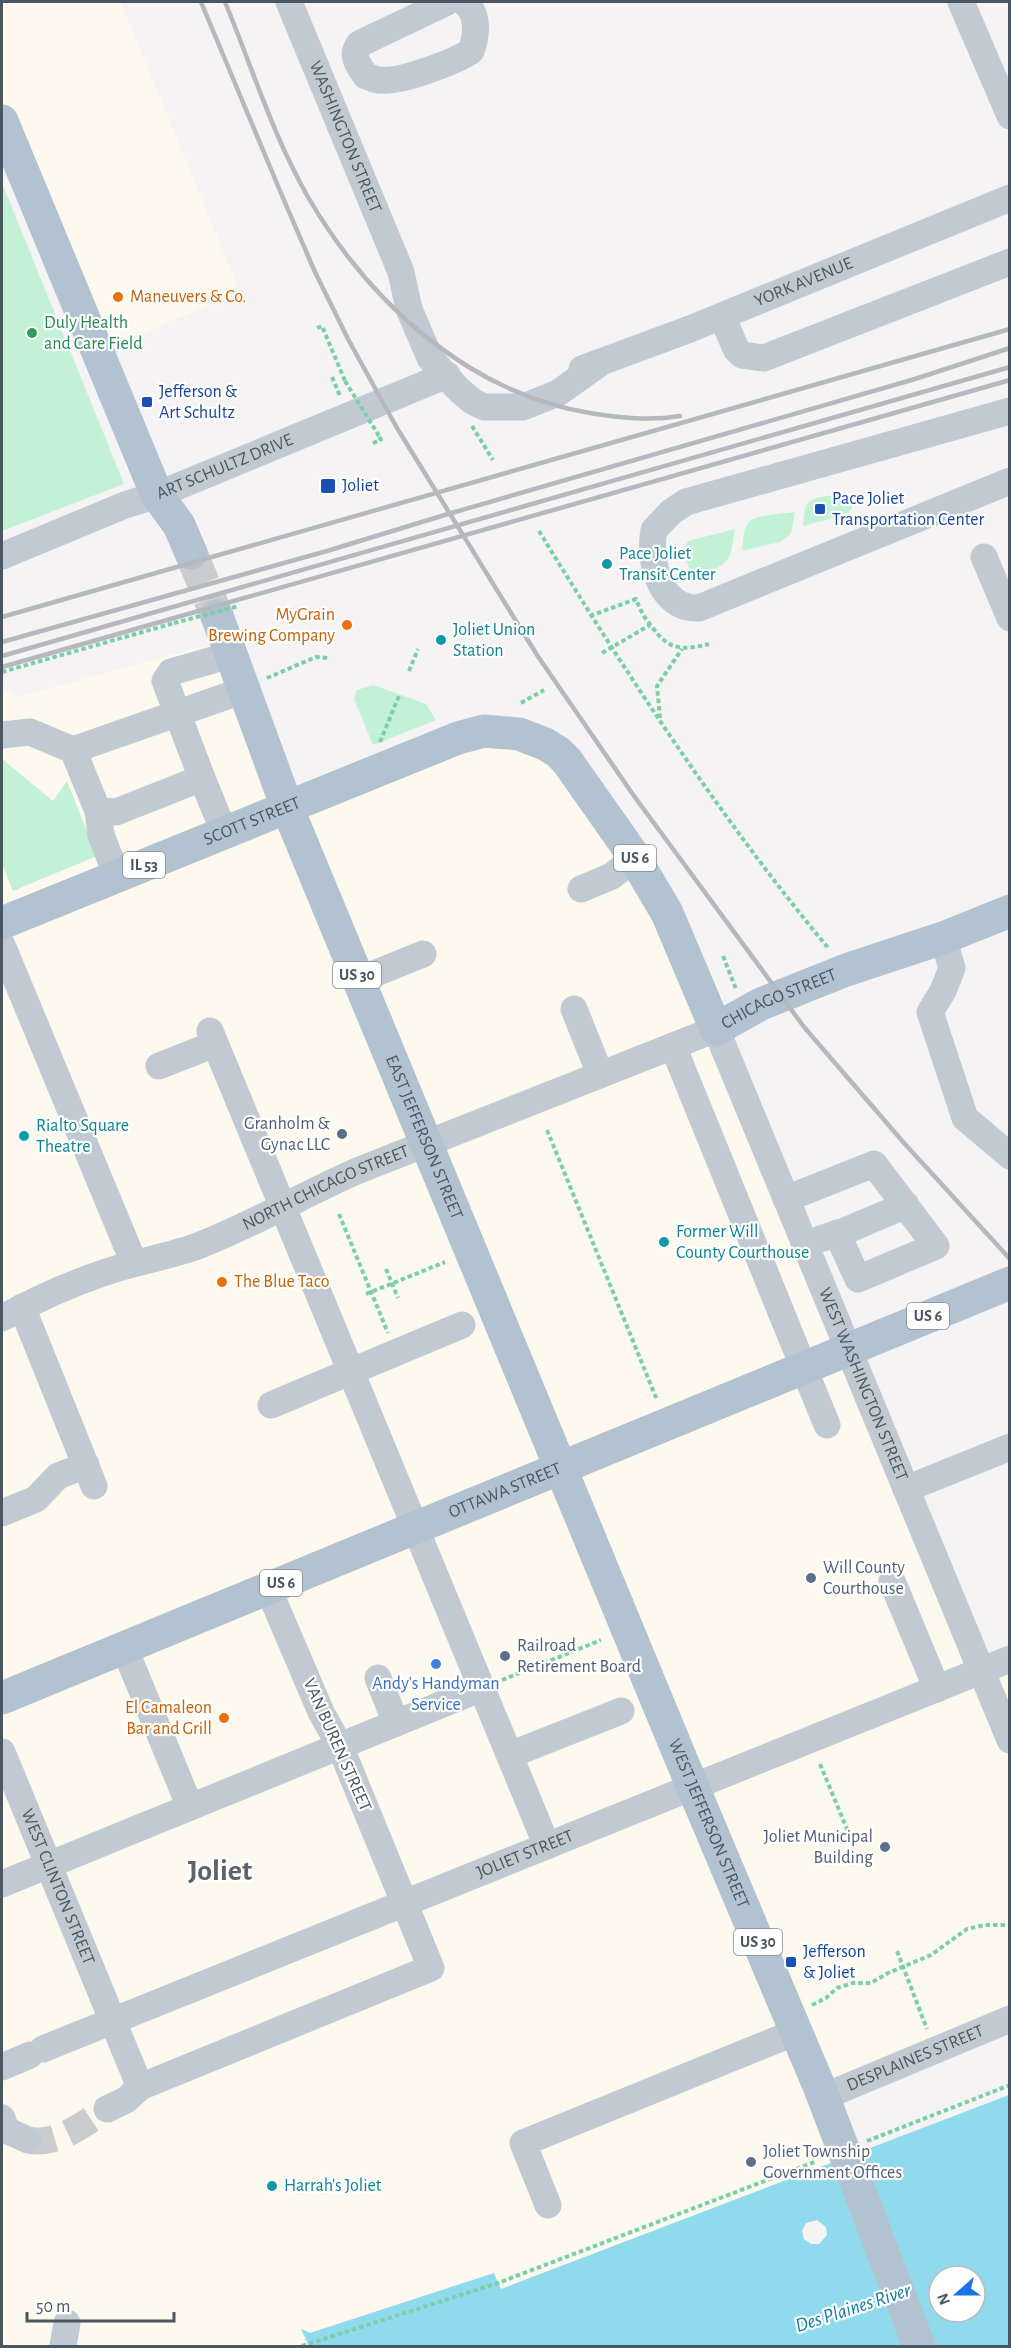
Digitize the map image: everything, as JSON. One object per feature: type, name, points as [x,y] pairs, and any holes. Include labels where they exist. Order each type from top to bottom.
[{"type":"main road","points":[[2,121],[157,495],[159,533],[180,556]]},
{"type":"main road","name":"EAST JEFFERSON STREET","points":[[207,617],[213,660],[287,807]]},
{"type":"main road","name":"EAST JEFFERSON STREET","points":[[207,617],[561,1468]]},
{"type":"main road","name":"SCOTT STREET","points":[[2,923],[458,738],[484,731],[532,738],[558,752],[634,858]]},
{"type":"main road","name":"US 6","points":[[634,858],[667,913],[716,1029]]},
{"type":"main road","name":"CHICAGO STREET","points":[[716,1029],[767,1022],[810,1005],[852,988],[943,938],[1010,911]]},
{"type":"main road","name":"OTTAWA STREET","points":[[2,1698],[1010,1283]]},
{"type":"main road","name":"WEST JEFFERSON STREET","points":[[561,1468],[693,1787],[804,2019],[823,2097],[919,2346]]},
{"type":"street","name":"WASHINGTON STREET","points":[[289,2],[401,272],[423,302],[445,351],[447,375]]},
{"type":"street","points":[[447,2],[359,44],[355,52],[358,64],[366,76],[381,81],[413,75],[464,56],[471,51],[476,39],[475,20],[471,8],[464,2]]},
{"type":"street","points":[[961,2],[1010,116]]},
{"type":"street","points":[[321,79],[358,64]]},
{"type":"street","name":"YORK AVENUE","points":[[447,375],[458,389],[472,401],[484,407],[523,407],[558,393],[599,364],[1010,198]]},
{"type":"street","points":[[722,316],[736,349],[742,355],[764,358],[1010,262]]},
{"type":"street","name":"ART SCHULTZ DRIVE","points":[[2,556],[124,505],[157,495],[447,375]]},
{"type":"street","points":[[1010,411],[686,502],[671,512],[654,530],[653,552],[663,589],[668,596],[687,608],[699,608],[1010,481]]},
{"type":"street","points":[[984,557],[1010,618]]},
{"type":"street","points":[[213,660],[171,672],[165,681],[224,832]]},
{"type":"street","points":[[2,735],[30,732],[73,750],[230,695]]},
{"type":"street","points":[[73,750],[98,811],[101,835],[117,876]]},
{"type":"street","points":[[98,811],[116,812],[202,778]]},
{"type":"street","points":[[581,889],[612,876],[634,858]]},
{"type":"street","points":[[943,938],[952,968],[943,991],[930,1012],[965,1118],[1010,1156]]},
{"type":"street","points":[[2,945],[135,1263]]},
{"type":"street","points":[[359,980],[423,954]]},
{"type":"street","points":[[574,1009],[600,1074]]},
{"type":"street","name":"NORTH CHICAGO STREET","points":[[12,1313],[64,1288],[135,1263],[170,1255],[233,1232],[319,1188],[426,1143],[716,1029]]},
{"type":"street","name":"WEST WASHINGTON STREET","points":[[716,1029],[1010,1740]]},
{"type":"street","points":[[159,1066],[212,1038],[547,1846]]},
{"type":"street","points":[[673,1046],[827,1425]]},
{"type":"street","points":[[786,1199],[874,1164],[936,1245],[858,1279],[837,1233]]},
{"type":"street","points":[[804,1244],[906,1205]]},
{"type":"street","points":[[2,1513],[36,1499],[58,1476],[88,1470],[41,1353],[12,1313]]},
{"type":"street","points":[[271,1405],[462,1325]]},
{"type":"street","points":[[906,1489],[1010,1447]]},
{"type":"street","points":[[892,1581],[937,1689]]},
{"type":"street","name":"VAN BUREN STREET","points":[[140,2087],[431,1968],[340,1746],[321,1712],[268,1588]]},
{"type":"street","points":[[124,1647],[190,1807]]},
{"type":"street","name":"JOLIET STREET","points":[[2,2067],[1010,1659]]},
{"type":"street","points":[[378,1678],[396,1723]]},
{"type":"street","points":[[2,1884],[482,1688]]},
{"type":"street","points":[[510,1755],[621,1711]]},
{"type":"street","name":"WEST CLINTON STREET","points":[[2,1752],[140,2087]]},
{"type":"street","points":[[548,2205],[523,2143],[804,2019]]},
{"type":"street","name":"DESPLAINES STREET","points":[[823,2097],[1010,2019]]},
{"type":"street","points":[[107,2109],[126,2100],[140,2087]]},
{"type":"street","points":[[2,2118],[6,2130],[27,2140]]},
{"type":"path","points":[[317,328],[322,326],[345,381],[381,440],[373,443]]},
{"type":"path","points":[[332,377],[343,403]]},
{"type":"path","points":[[539,531],[590,616],[729,819],[834,956]]},
{"type":"path","points":[[590,616],[636,598],[640,613],[662,641],[682,649],[709,644]]},
{"type":"path","points":[[2,672],[207,617]]},
{"type":"path","points":[[602,653],[650,625]]},
{"type":"path","points":[[409,671],[418,649]]},
{"type":"path","points":[[660,719],[657,686],[682,649]]},
{"type":"path","points":[[263,680],[316,657],[328,658]]},
{"type":"path","points":[[521,703],[544,690]]},
{"type":"path","points":[[380,743],[399,696]]},
{"type":"path","points":[[723,956],[737,990]]},
{"type":"path","points":[[547,1130],[657,1400]]},
{"type":"path","points":[[339,1214],[368,1293],[396,1353]]},
{"type":"path","points":[[368,1293],[445,1262]]},
{"type":"path","points":[[386,1269],[398,1299]]},
{"type":"path","points":[[482,1688],[602,1640]]},
{"type":"path","points":[[820,1764],[849,1834]]},
{"type":"path","points":[[804,2019],[837,1988],[853,1983],[871,1983],[932,1955],[967,1929],[985,1925],[1010,1925]]},
{"type":"path","points":[[897,1952],[929,2033]]},
{"type":"path","points":[[304,2346],[498,2283],[1010,2085]]},
{"type":"shaded area","points":[[2,2],[121,2],[240,292],[101,351],[2,112]]},
{"type":"shaded area","points":[[215,643],[688,1785],[113,2022],[2,1749],[2,689],[18,697]]},
{"type":"shaded area","points":[[458,740],[532,740],[626,850],[978,1678],[1009,1665],[1009,2019],[825,2095],[289,807]]},
{"type":"shaded area","points":[[2,1758],[111,2020],[2,2065]]},
{"type":"shaded area","points":[[691,1792],[844,2158],[500,2289],[493,2273],[309,2333],[302,2329],[308,2346],[2,2346],[2,2071]]},
{"type":"green space","name":"Duly Health and Care Field","points":[[2,183],[124,484],[2,531]]},
{"type":"green space","points":[[847,495],[855,503],[848,514],[803,526],[805,508],[813,499]]},
{"type":"green space","points":[[795,512],[791,534],[780,542],[742,551],[745,529],[751,520]]},
{"type":"green space","points":[[735,529],[730,554],[724,563],[702,574],[692,571],[685,556],[688,541]]},
{"type":"green space","points":[[373,685],[426,704],[436,720],[373,745],[354,699],[357,690]]},
{"type":"green space","points":[[2,759],[53,801],[67,781],[97,856],[13,891],[2,864]]},
{"type":"water","name":"Des Plaines River","points":[[1009,2095],[1009,2346],[309,2346],[301,2329],[310,2333],[494,2273],[501,2289]],"holes":[[[817,2220],[826,2227],[827,2235],[819,2244],[811,2244],[804,2239],[802,2231],[806,2223]]]},
{"type":"tunnel","points":[[191,553],[217,616]]},
{"type":"tunnel","points":[[28,2140],[49,2140],[59,2137],[107,2109]]},
{"type":"railway","points":[[201,2],[315,272],[348,339],[397,428],[537,655],[634,796],[804,1027],[904,1143],[1010,1259]]},
{"type":"railway","points":[[225,2],[273,126],[308,197],[333,236],[361,272],[392,306],[426,337],[463,364],[503,386],[545,402],[590,413],[624,417],[647,419],[680,416]]},
{"type":"railway","points":[[2,617],[1010,329]]},
{"type":"railway","points":[[2,642],[327,551],[915,379],[1010,348]]},
{"type":"railway","points":[[2,656],[1010,367]]},
{"type":"railway","points":[[2,667],[1010,380]]},
{"type":"place","name":"Maneuvers & Co.","points":[[118,297]]},
{"type":"place","name":"Duly Health and Care Field","points":[[32,333]]},
{"type":"place","name":"Jefferson & Art Schultz","points":[[147,402]]},
{"type":"place","name":"Joliet","points":[[328,486]]},
{"type":"place","name":"Pace Joliet Transportation Center","points":[[820,509]]},
{"type":"place","name":"Pace Joliet Transit Center","points":[[607,564]]},
{"type":"place","name":"MyGrain Brewing Company","points":[[347,625]]},
{"type":"place","name":"Joliet Union Station","points":[[441,640]]},
{"type":"place","name":"Granholm & Gynac LLC","points":[[342,1134]]},
{"type":"place","name":"Rialto Square Theatre","points":[[24,1136]]},
{"type":"place","name":"Former Will County Courthouse","points":[[664,1242]]},
{"type":"place","name":"The Blue Taco","points":[[222,1282]]},
{"type":"place","name":"Will County Courthouse","points":[[811,1578]]},
{"type":"place","name":"Railroad Retirement Board","points":[[505,1656]]},
{"type":"place","name":"Andy's Handyman Service","points":[[436,1664]]},
{"type":"place","name":"El Camaleon Bar and Grill","points":[[224,1718]]},
{"type":"place","name":"Joliet Municipal Building","points":[[885,1847]]},
{"type":"place","name":"Jefferson & Joliet","points":[[791,1962]]},
{"type":"place","name":"Joliet Township Government Offices","points":[[751,2162]]},
{"type":"place","name":"Harrah's Joliet","points":[[272,2186]]},
{"type":"district","name":"Joliet","points":[[220,1871]]}]
